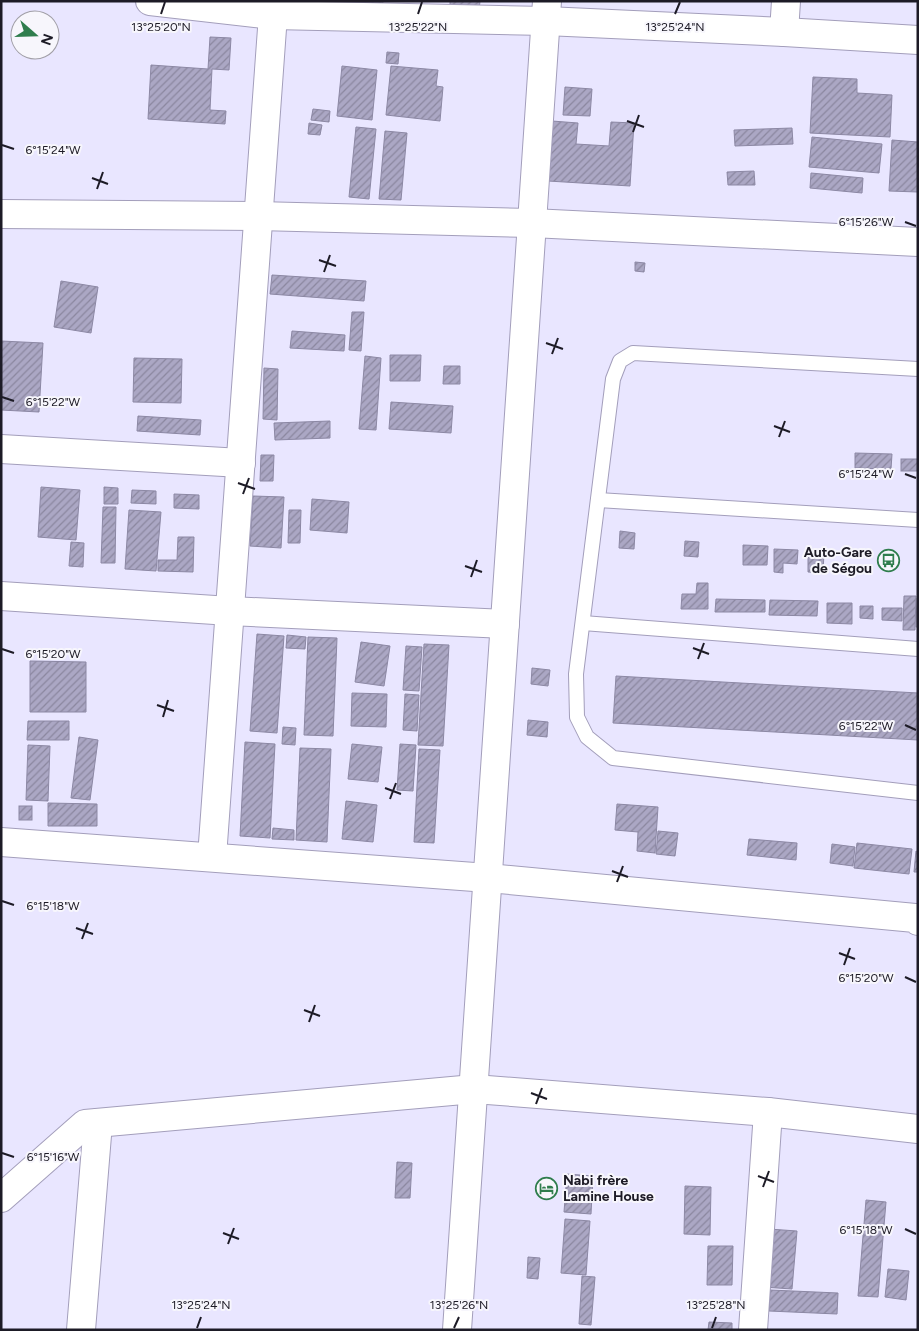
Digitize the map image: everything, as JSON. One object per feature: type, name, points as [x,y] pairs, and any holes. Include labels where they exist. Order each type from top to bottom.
[{"type":"street","points":[[150,1],[274,8],[547,11],[784,32],[918,40]]},
{"type":"street","points":[[784,32],[786,1]]},
{"type":"street","points":[[212,857],[274,8]]},
{"type":"street","points":[[457,1330],[547,11]]},
{"type":"street","points":[[1,214],[258,216],[532,223],[918,242]]},
{"type":"street","points":[[1,449],[241,462]]},
{"type":"street","points":[[1,596],[230,611],[505,624]]},
{"type":"street","points":[[1,842],[488,878],[915,918],[918,921]]},
{"type":"street","points":[[1,1198],[85,1124],[474,1089],[768,1112],[918,1129]]},
{"type":"street","points":[[753,1330],[768,1112]]},
{"type":"street","points":[[81,1330],[98,1123]]},
{"type":"lane","points":[[918,369],[633,353],[620,361],[613,379],[576,674],[577,717],[587,737],[613,758],[918,793]]},
{"type":"lane","points":[[598,500],[918,520]]},
{"type":"lane","points":[[583,623],[918,649]]},
{"type":"building","points":[[353,1],[383,1],[382,10],[352,7]]},
{"type":"building","points":[[450,1],[480,1],[479,11],[450,8]]},
{"type":"building","points":[[210,37],[231,38],[229,70],[212,69],[210,110],[226,111],[225,124],[148,119],[151,65],[208,69]]},
{"type":"building","points":[[387,52],[399,53],[398,64],[386,63]]},
{"type":"building","points":[[342,66],[377,70],[372,120],[337,116]]},
{"type":"building","points":[[391,66],[438,70],[436,86],[443,87],[440,121],[386,115]]},
{"type":"building","points":[[813,77],[857,79],[857,93],[892,95],[890,137],[810,133]]},
{"type":"building","points":[[565,87],[592,89],[590,116],[563,115]]},
{"type":"building","points":[[313,109],[330,111],[329,122],[311,120]]},
{"type":"building","points":[[552,121],[578,123],[576,144],[609,146],[611,122],[634,123],[630,186],[548,181]]},
{"type":"building","points":[[309,123],[322,125],[320,135],[308,134]]},
{"type":"building","points":[[356,127],[376,129],[369,199],[349,197]]},
{"type":"building","points":[[792,128],[793,144],[735,146],[734,130]]},
{"type":"building","points":[[385,131],[407,133],[401,200],[379,199]]},
{"type":"building","points":[[812,137],[882,144],[879,173],[809,167]]},
{"type":"building","points":[[892,140],[918,142],[918,192],[889,191]]},
{"type":"building","points":[[754,171],[755,185],[728,185],[727,172]]},
{"type":"building","points":[[811,173],[863,178],[862,193],[810,188]]},
{"type":"building","points":[[635,262],[645,263],[644,272],[635,271]]},
{"type":"building","points":[[272,275],[366,281],[364,301],[270,294]]},
{"type":"building","points":[[61,281],[98,287],[91,333],[54,327]]},
{"type":"building","points":[[352,312],[364,312],[361,351],[349,350]]},
{"type":"building","points":[[292,331],[345,335],[344,351],[290,348]]},
{"type":"building","points":[[1,341],[43,343],[39,412],[1,410]]},
{"type":"building","points":[[390,355],[421,355],[420,381],[390,381]]},
{"type":"building","points":[[365,356],[381,358],[376,430],[359,429]]},
{"type":"building","points":[[134,358],[182,359],[181,403],[133,402]]},
{"type":"building","points":[[444,366],[460,366],[460,384],[443,384]]},
{"type":"building","points":[[264,368],[278,369],[277,420],[263,419]]},
{"type":"building","points":[[391,402],[453,406],[451,433],[389,429]]},
{"type":"building","points":[[138,416],[201,420],[200,435],[137,431]]},
{"type":"building","points":[[330,421],[330,438],[275,440],[274,423]]},
{"type":"building","points":[[855,453],[892,454],[891,469],[855,468]]},
{"type":"building","points":[[261,455],[274,455],[273,481],[260,481]]},
{"type":"building","points":[[901,459],[918,459],[918,471],[901,471]]},
{"type":"building","points":[[41,487],[80,490],[76,540],[38,537]]},
{"type":"building","points":[[104,487],[118,488],[118,504],[104,504]]},
{"type":"building","points":[[132,490],[156,491],[156,504],[131,503]]},
{"type":"building","points":[[174,494],[199,495],[199,509],[174,508]]},
{"type":"building","points":[[253,496],[284,497],[281,548],[250,546]]},
{"type":"building","points":[[312,499],[349,502],[347,533],[310,530]]},
{"type":"building","points":[[103,507],[116,507],[115,563],[101,563]]},
{"type":"building","points":[[129,510],[161,512],[156,571],[125,569]]},
{"type":"building","points":[[289,510],[301,510],[300,543],[288,543]]},
{"type":"building","points":[[620,531],[635,533],[634,549],[619,548]]},
{"type":"building","points":[[178,537],[194,537],[193,572],[158,571],[158,560],[177,560]]},
{"type":"building","points":[[685,541],[699,542],[698,557],[684,556]]},
{"type":"building","points":[[71,542],[84,543],[83,567],[69,566]]},
{"type":"building","points":[[743,545],[768,546],[767,565],[743,565]]},
{"type":"building","points":[[774,549],[798,550],[797,564],[783,563],[783,573],[774,572]]},
{"type":"building","points":[[808,551],[824,552],[823,573],[808,572]]},
{"type":"building","points":[[697,583],[708,583],[708,609],[681,609],[682,594],[696,594]]},
{"type":"building","points":[[904,596],[916,596],[915,630],[903,630]]},
{"type":"building","points":[[917,598],[918,627],[916,627]]},
{"type":"building","points":[[716,599],[765,600],[765,612],[715,612]]},
{"type":"building","points":[[770,600],[818,601],[817,616],[769,615]]},
{"type":"building","points":[[827,603],[852,603],[852,624],[827,623]]},
{"type":"building","points":[[860,606],[873,606],[873,619],[860,618]]},
{"type":"building","points":[[882,608],[902,608],[902,621],[882,620]]},
{"type":"building","points":[[257,634],[284,636],[277,733],[250,731]]},
{"type":"building","points":[[287,635],[306,637],[305,649],[286,648]]},
{"type":"building","points":[[308,637],[337,638],[333,736],[304,735]]},
{"type":"building","points":[[361,642],[390,646],[384,686],[355,682]]},
{"type":"building","points":[[424,644],[449,645],[443,746],[418,745]]},
{"type":"building","points":[[406,646],[422,647],[419,691],[403,690]]},
{"type":"building","points":[[30,661],[86,662],[86,712],[30,712]]},
{"type":"building","points":[[532,668],[550,670],[548,686],[531,684]]},
{"type":"building","points":[[616,676],[918,693],[918,740],[613,723]]},
{"type":"building","points":[[352,693],[387,694],[386,727],[351,726]]},
{"type":"building","points":[[405,694],[419,695],[417,731],[403,730]]},
{"type":"building","points":[[528,720],[548,722],[547,737],[527,735]]},
{"type":"building","points":[[28,721],[69,721],[69,740],[27,740]]},
{"type":"building","points":[[283,727],[296,728],[295,745],[282,744]]},
{"type":"building","points":[[79,737],[98,740],[90,800],[71,798]]},
{"type":"building","points":[[245,742],[275,744],[270,838],[240,836]]},
{"type":"building","points":[[352,744],[382,747],[378,782],[348,779]]},
{"type":"building","points":[[400,744],[416,745],[413,791],[397,790]]},
{"type":"building","points":[[28,745],[50,746],[48,801],[26,800]]},
{"type":"building","points":[[300,748],[331,749],[327,842],[296,840]]},
{"type":"building","points":[[419,749],[440,750],[434,843],[414,842]]},
{"type":"building","points":[[346,801],[377,805],[373,842],[342,839]]},
{"type":"building","points":[[48,803],[97,804],[97,826],[48,826]]},
{"type":"building","points":[[617,804],[658,807],[655,853],[637,851],[638,832],[615,830]]},
{"type":"building","points":[[19,806],[32,806],[32,820],[19,820]]},
{"type":"building","points":[[273,828],[294,830],[294,840],[272,839]]},
{"type":"building","points":[[658,831],[678,833],[675,856],[656,854]]},
{"type":"building","points":[[749,839],[797,843],[796,860],[747,855]]},
{"type":"building","points":[[857,843],[912,849],[909,874],[854,868]]},
{"type":"building","points":[[832,844],[855,847],[853,866],[830,863]]},
{"type":"building","points":[[916,851],[918,852],[918,872],[914,872]]},
{"type":"building","points":[[397,1162],[412,1163],[410,1198],[395,1198]]},
{"type":"building","points":[[567,1174],[593,1176],[591,1214],[564,1212]]},
{"type":"building","points":[[685,1186],[711,1187],[710,1235],[684,1234]]},
{"type":"building","points":[[866,1200],[886,1202],[878,1297],[858,1296]]},
{"type":"building","points":[[565,1219],[590,1221],[586,1275],[561,1273]]},
{"type":"building","points":[[769,1229],[797,1231],[792,1289],[763,1287]]},
{"type":"building","points":[[708,1246],[733,1246],[732,1285],[707,1285]]},
{"type":"building","points":[[528,1257],[540,1258],[538,1279],[527,1278]]},
{"type":"building","points":[[888,1269],[909,1271],[906,1300],[885,1297]]},
{"type":"building","points":[[582,1276],[595,1277],[591,1325],[579,1324]]},
{"type":"building","points":[[770,1290],[838,1293],[837,1314],[769,1311]]},
{"type":"building","points":[[709,1322],[732,1323],[732,1330],[708,1330]]},
{"type":"place","name":"Auto-Gare de Ségou","points":[[888,560]]},
{"type":"place","name":"Nabi frère Lamine House","points":[[547,1188]]}]
